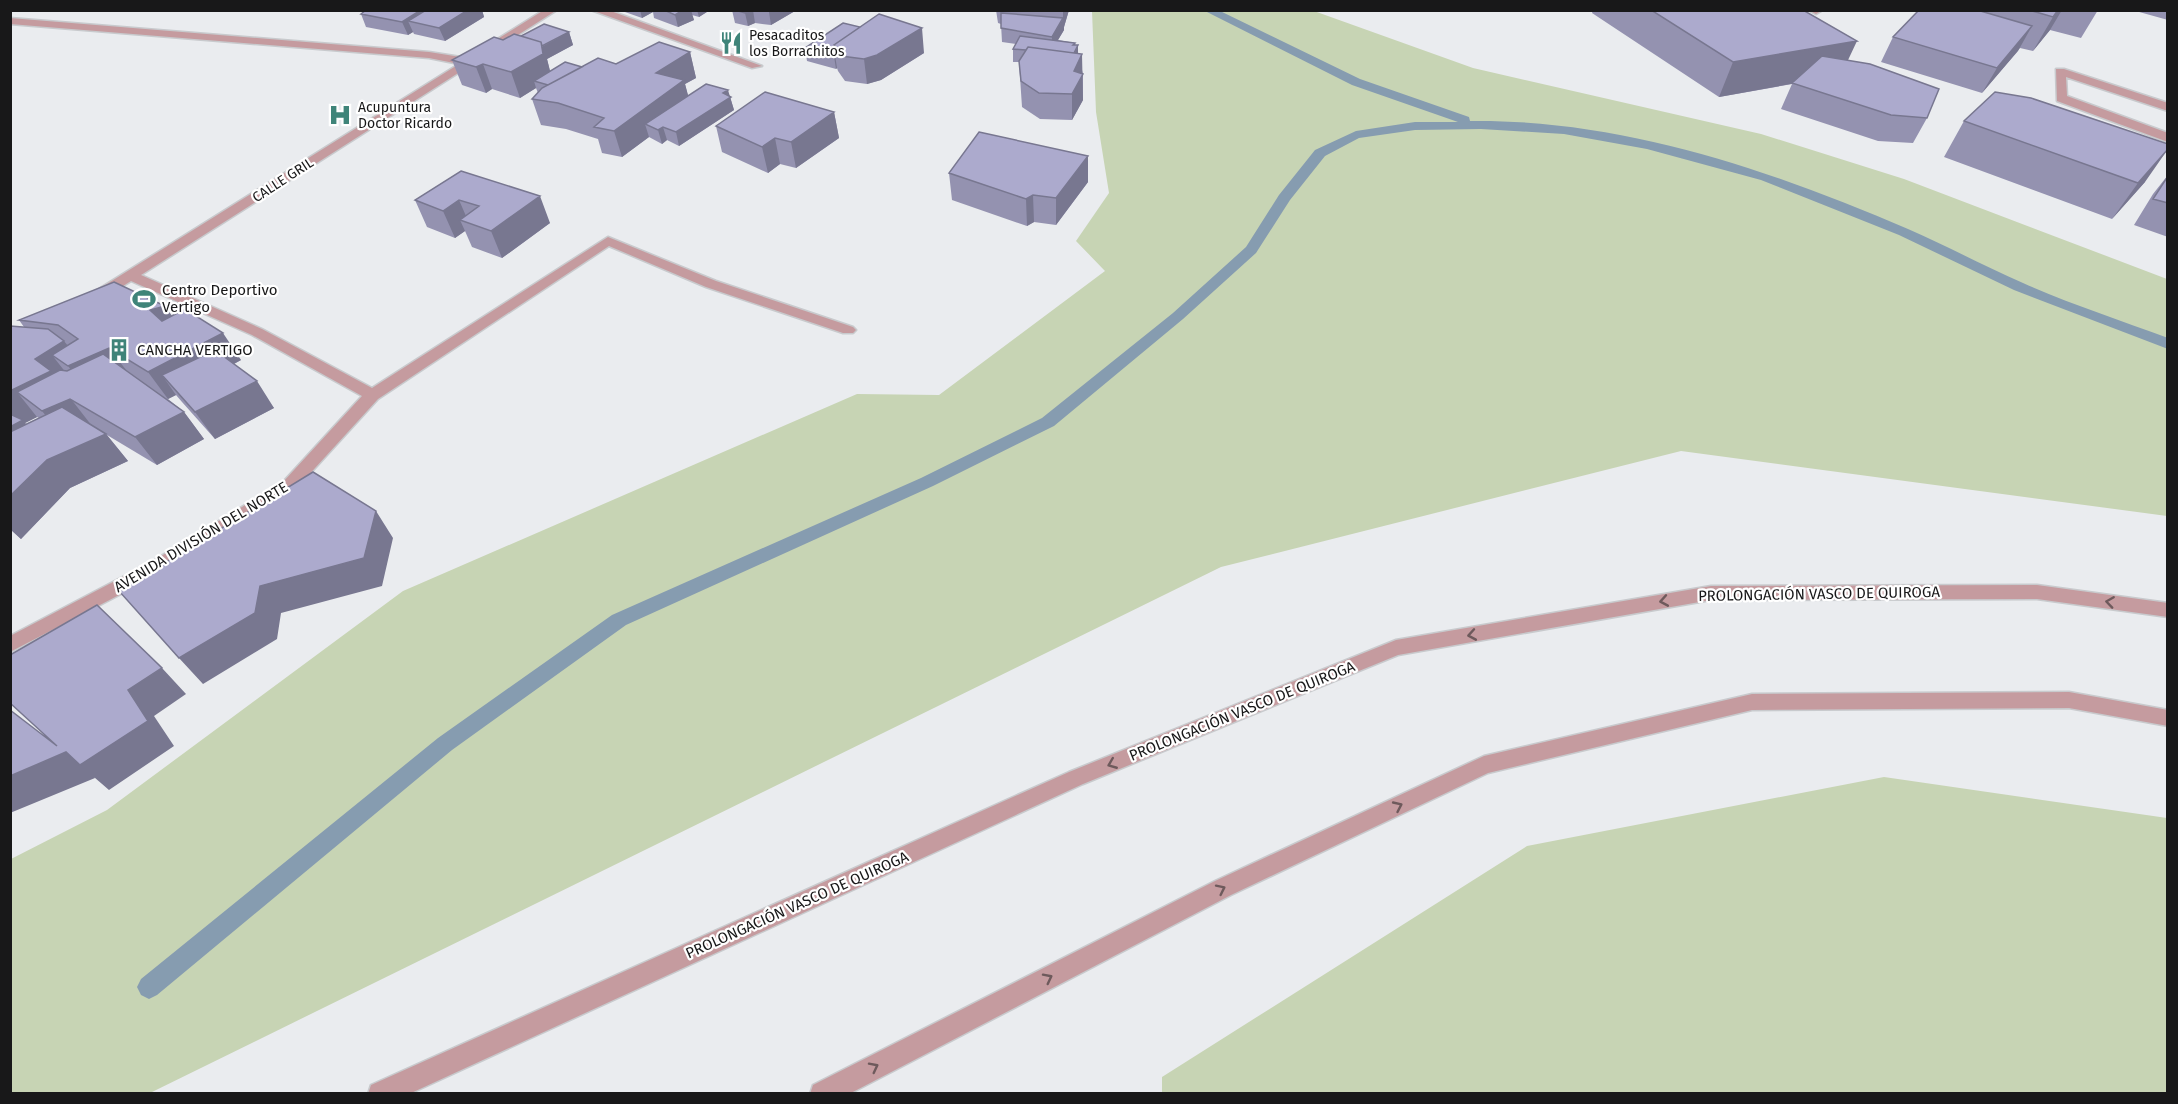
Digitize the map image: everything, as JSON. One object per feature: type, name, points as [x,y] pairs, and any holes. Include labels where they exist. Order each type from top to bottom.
[{"type":"street","name":"CALLE GRIL","points":[[84,304],[132,276],[552,10]]},
{"type":"street","points":[[596,10],[756,66]]},
{"type":"street","points":[[10,21],[429,55],[468,62]]},
{"type":"street","points":[[2168,107],[2060,71],[2061,98],[2168,138]]},
{"type":"street","name":"AVENIDA DIVISIÓN DEL NORTE","points":[[10,645],[159,566],[289,486],[372,395],[608,241],[711,284],[848,330]]},
{"type":"street","points":[[132,276],[257,332],[372,395]]},
{"type":"street","name":"PROLONGACIÓN VASCO DE QUIROGA","points":[[380,1094],[1076,778],[1396,648],[1711,593],[2037,592],[2168,610]]},
{"type":"street","points":[[822,1094],[1223,888],[1484,765],[1752,702],[2069,700],[2168,718]]},
{"type":"green space","points":[[1092,11],[1314,11],[1473,68],[1761,134],[1904,179],[2167,279],[2167,516],[1681,451],[1221,567],[150,1093],[11,1093],[11,859],[107,810],[403,591],[857,394],[939,395],[1105,271],[1076,241],[1109,193],[1096,112]]},
{"type":"green space","points":[[1884,777],[2167,818],[2167,1093],[1162,1093],[1162,1077],[1527,846]]},
{"type":"building","points":[[366,10],[421,10],[402,22],[361,14]]},
{"type":"building","points":[[426,10],[468,10],[439,28],[408,21]]},
{"type":"building","points":[[664,10],[683,10],[675,15]]},
{"type":"building","points":[[735,10],[752,10],[745,13]]},
{"type":"building","points":[[1651,10],[1803,10],[1857,41],[1733,62]]},
{"type":"building","points":[[1919,10],[1977,10],[2032,26],[1997,68],[1893,37]]},
{"type":"building","points":[[2029,10],[2058,10],[2053,17]]},
{"type":"building","points":[[1001,13],[1063,18],[1052,37],[1001,28]]},
{"type":"building","points":[[879,14],[922,28],[877,55],[864,59],[841,56],[834,45]]},
{"type":"building","points":[[843,23],[860,27],[834,45],[834,56],[805,48]]},
{"type":"building","points":[[544,24],[569,32],[542,46],[541,42],[521,36]]},
{"type":"building","points":[[514,34],[541,42],[543,54],[511,72],[483,64],[476,67],[452,60],[494,37],[503,40]]},
{"type":"building","points":[[1020,36],[1078,45],[1074,53],[1028,47],[1026,50],[1013,49]]},
{"type":"building","points":[[659,42],[690,52],[656,73],[684,80],[614,131],[594,127],[604,118],[558,103],[532,99],[542,88],[598,58],[616,64]]},
{"type":"building","points":[[1028,47],[1082,54],[1074,71],[1083,74],[1072,94],[1039,93],[1021,81],[1019,61]]},
{"type":"building","points":[[1822,56],[1870,64],[1939,89],[1927,118],[1891,115],[1792,83]]},
{"type":"building","points":[[565,62],[582,67],[548,85],[534,81]]},
{"type":"building","points":[[706,84],[728,90],[723,93],[731,97],[676,132],[663,127],[658,130],[645,124]]},
{"type":"building","points":[[765,92],[834,112],[791,142],[775,138],[762,147],[716,126]]},
{"type":"building","points":[[1995,92],[2031,98],[2168,144],[2168,149],[2138,183],[1964,121]]},
{"type":"building","points":[[979,132],[1088,156],[1056,198],[1033,195],[1026,199],[949,173]]},
{"type":"building","points":[[461,171],[540,196],[491,231],[460,220],[479,206],[459,200],[443,211],[415,200]]},
{"type":"building","points":[[2168,176],[2168,203],[2153,199]]},
{"type":"building","points":[[114,282],[165,306],[150,310],[162,321],[185,309],[223,333],[148,372],[109,348],[68,366],[52,355],[78,339],[58,325],[19,320]]},
{"type":"building","points":[[10,326],[48,329],[64,341],[35,359],[51,371],[10,391]]},
{"type":"building","points":[[215,350],[257,381],[195,412],[162,375]]},
{"type":"building","points":[[103,354],[184,412],[135,437],[70,399],[42,411],[17,392],[60,370],[67,371]]},
{"type":"building","points":[[62,407],[106,434],[47,460],[10,496],[10,432]]},
{"type":"building","points":[[10,414],[23,420],[10,427]]},
{"type":"building","points":[[313,472],[376,511],[364,558],[260,586],[255,613],[179,658],[119,591]]},
{"type":"building","points":[[97,605],[162,668],[128,690],[148,721],[80,765],[66,752],[10,776],[10,710],[57,746],[10,703],[10,655]]},
{"type":"waterway","points":[[1208,10],[1356,82],[1465,120]]},
{"type":"waterway","points":[[149,987],[445,744],[619,620],[927,482],[1048,422],[1178,316],[1251,250],[1284,198],[1320,153],[1356,135],[1415,126],[1481,125],[1564,130],[1648,145],[1766,177],[1904,232],[2019,287],[2168,344]]},
{"type":"place","name":"Pesacaditos los Borrachitos","points":[[731,43]]},
{"type":"place","name":"Acupuntura Doctor Ricardo","points":[[340,115]]},
{"type":"place","name":"Centro Deportivo Vertigo","points":[[144,299]]},
{"type":"place","name":"CANCHA VERTIGO","points":[[119,350]]}]
